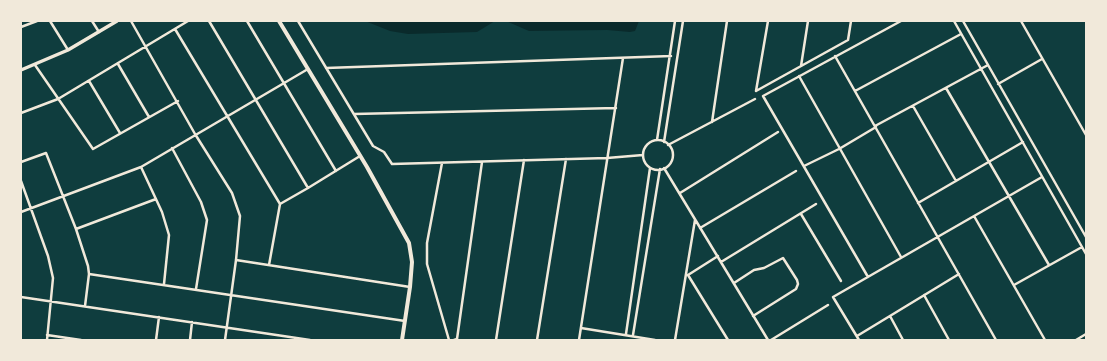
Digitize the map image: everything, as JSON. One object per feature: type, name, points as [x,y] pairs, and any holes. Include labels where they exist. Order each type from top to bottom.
[{"type":"main road","points":[[280,21],[360,156],[409,243],[412,262],[402,340]]},
{"type":"street","points":[[21,27],[37,21]]},
{"type":"street","points":[[50,21],[68,50]]},
{"type":"street","points":[[92,21],[99,32]]},
{"type":"street","points":[[21,70],[68,50],[117,21]]},
{"type":"street","points":[[131,21],[195,134],[232,193],[240,216],[236,260],[225,340]]},
{"type":"street","points":[[21,113],[58,99],[146,48],[188,21]]},
{"type":"street","points":[[209,21],[308,188]]},
{"type":"street","points":[[247,21],[336,171]]},
{"type":"street","points":[[298,21],[374,148],[384,152],[392,164],[607,158],[643,155]]},
{"type":"street","points":[[657,140],[671,56],[675,21]]},
{"type":"street","points":[[664,142],[683,21]]},
{"type":"street","points":[[712,122],[728,21]]},
{"type":"street","points":[[768,21],[756,91],[848,40],[851,21]]},
{"type":"street","points":[[801,66],[808,21]]},
{"type":"street","points":[[868,277],[763,96],[900,21]]},
{"type":"street","points":[[954,21],[1086,254]]},
{"type":"street","points":[[963,21],[1086,237]]},
{"type":"street","points":[[1021,21],[1086,135]]},
{"type":"street","points":[[175,29],[228,115],[280,204],[268,265]]},
{"type":"street","points":[[855,91],[961,34]]},
{"type":"street","points":[[326,68],[671,56]]},
{"type":"street","points":[[835,56],[996,340]]},
{"type":"street","points":[[580,340],[623,58]]},
{"type":"street","points":[[998,84],[1042,60]]},
{"type":"street","points":[[118,64],[150,117]]},
{"type":"street","points":[[35,65],[93,149],[178,102]]},
{"type":"street","points":[[804,166],[839,150],[875,127],[988,65]]},
{"type":"street","points":[[21,212],[141,167],[308,69]]},
{"type":"street","points":[[799,76],[839,150],[901,257]]},
{"type":"street","points":[[88,81],[120,133]]},
{"type":"street","points":[[946,88],[1049,265]]},
{"type":"street","points":[[668,145],[755,99]]},
{"type":"street","points":[[913,106],[956,181]]},
{"type":"street","points":[[354,114],[616,108]]},
{"type":"street","points":[[680,193],[778,132]]},
{"type":"street","points":[[657,140],[664,142],[671,149],[672,159],[664,168],[660,170],[650,168],[644,160],[643,155],[648,144],[657,140]]},
{"type":"street","points":[[918,203],[1023,142]]},
{"type":"street","points":[[172,148],[201,202],[207,220],[196,289]]},
{"type":"street","points":[[21,162],[46,154],[76,229],[89,274],[86,306]]},
{"type":"street","points":[[280,204],[360,156]]},
{"type":"street","points":[[537,340],[566,159]]},
{"type":"street","points":[[496,340],[524,160]]},
{"type":"street","points":[[454,340],[456,339],[482,162]]},
{"type":"street","points":[[442,163],[427,243],[427,264],[449,340]]},
{"type":"street","points":[[141,167],[156,199],[169,234],[164,284]]},
{"type":"street","points":[[626,334],[650,168]]},
{"type":"street","points":[[664,168],[768,340]]},
{"type":"street","points":[[633,335],[660,170]]},
{"type":"street","points":[[700,228],[796,171]]},
{"type":"street","points":[[859,340],[834,297],[1042,177]]},
{"type":"street","points":[[21,181],[48,256],[53,278],[47,340]]},
{"type":"street","points":[[76,229],[156,199]]},
{"type":"street","points":[[721,262],[816,204]]},
{"type":"street","points":[[801,214],[841,281]]},
{"type":"street","points":[[974,216],[1045,340]]},
{"type":"street","points":[[675,340],[688,275],[696,219]]},
{"type":"street","points":[[1014,284],[1082,247]]},
{"type":"street","points":[[688,275],[718,256]]},
{"type":"street","points":[[734,283],[754,270],[764,268],[783,258],[797,280],[798,284],[796,289],[753,316]]},
{"type":"street","points":[[236,260],[410,287]]},
{"type":"street","points":[[89,274],[405,321]]},
{"type":"street","points":[[857,336],[959,274]]},
{"type":"street","points":[[688,275],[728,340]]},
{"type":"street","points":[[924,295],[949,340]]},
{"type":"street","points":[[21,297],[52,300],[310,340]]},
{"type":"street","points":[[771,340],[828,305]]},
{"type":"street","points":[[890,316],[904,340]]},
{"type":"street","points":[[156,340],[160,317]]},
{"type":"street","points":[[190,340],[192,322]]},
{"type":"street","points":[[582,328],[633,335],[655,340]]},
{"type":"street","points":[[1076,340],[1086,334]]},
{"type":"street","points":[[48,335],[81,340]]},
{"type":"water","points":[[365,21],[495,21],[477,32],[408,34],[390,31]]},
{"type":"water","points":[[506,21],[639,21],[635,31],[630,32],[607,30],[529,31]]}]
